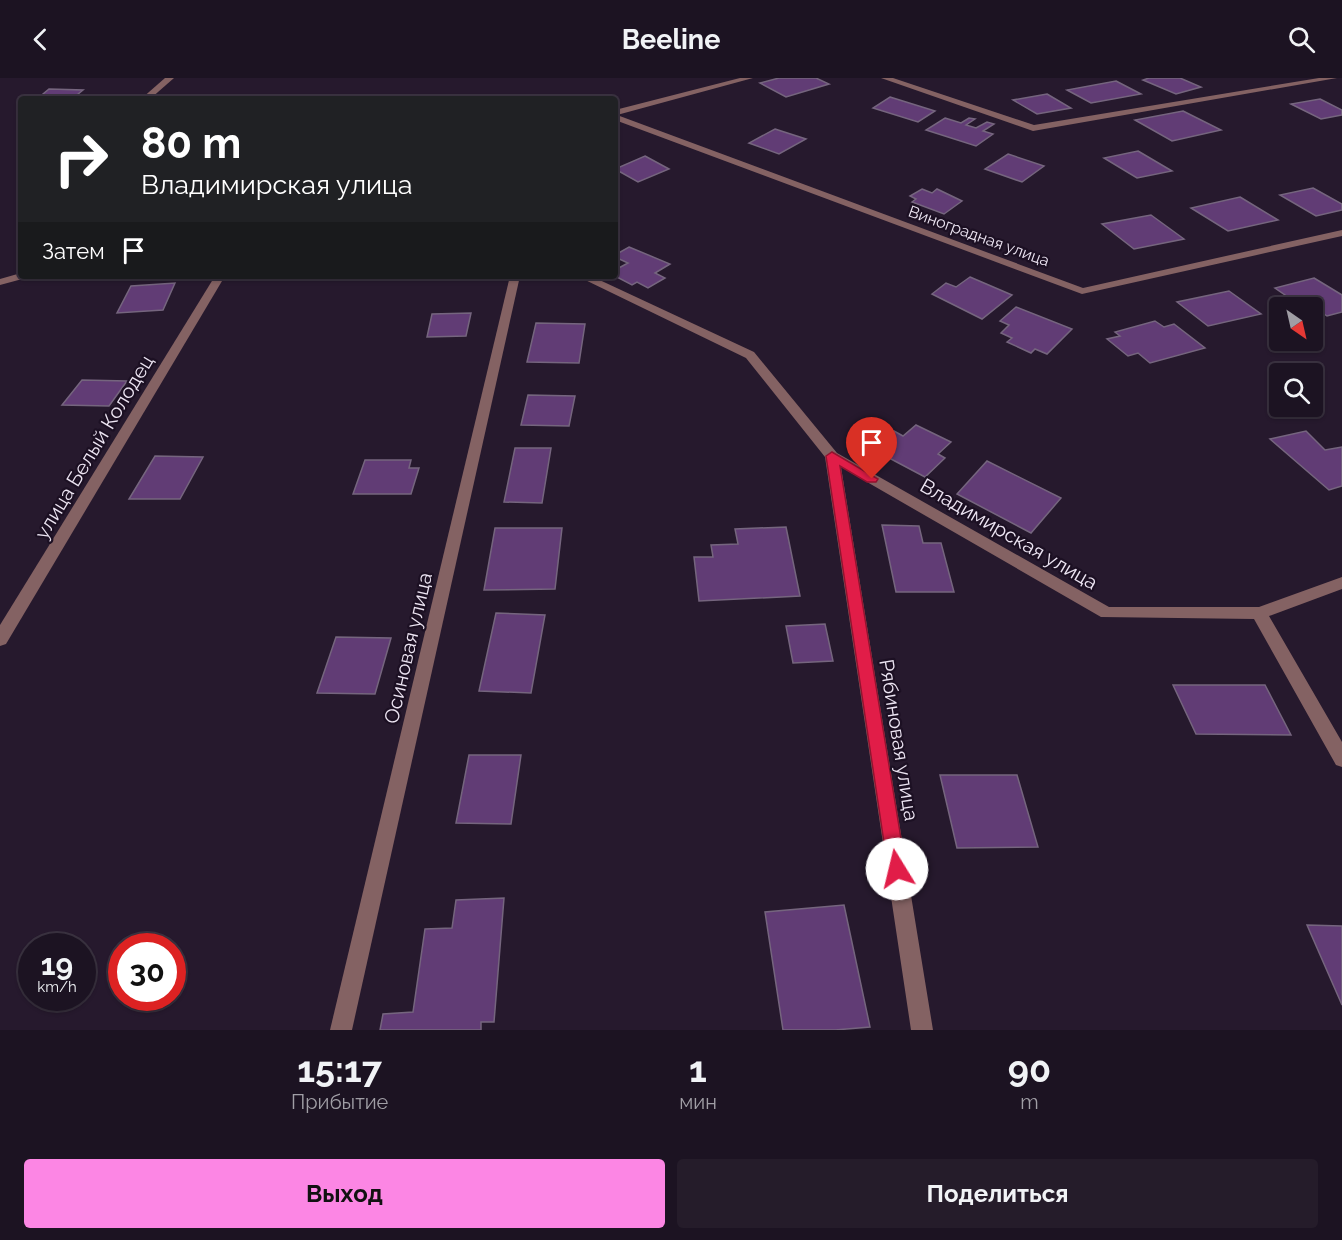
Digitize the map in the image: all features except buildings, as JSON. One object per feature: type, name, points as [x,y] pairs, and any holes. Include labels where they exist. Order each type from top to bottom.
[{"type":"street","points":[[149,96],[170,78]]},
{"type":"street","points":[[618,114],[749,78]]},
{"type":"street","points":[[885,78],[1033,128],[1334,78],[1342,84]]},
{"type":"street","name":"Виноградная улица","points":[[618,116],[1082,291],[1342,233]]},
{"type":"street","points":[[0,282],[18,277]]},
{"type":"street","name":"улица Белый Колодец","points":[[0,639],[218,279]]},
{"type":"street","name":"Осиновая улица","points":[[341,1030],[514,279]]},
{"type":"street","name":"Владимирская улица","points":[[588,279],[750,355],[832,456],[1107,613],[1259,613],[1342,584]]},
{"type":"street","name":"Рябиновая улица","points":[[832,456],[922,1030]]},
{"type":"street","points":[[1259,613],[1342,759]]},
{"type":"route","points":[[872,479],[832,456],[897,869]]}]
